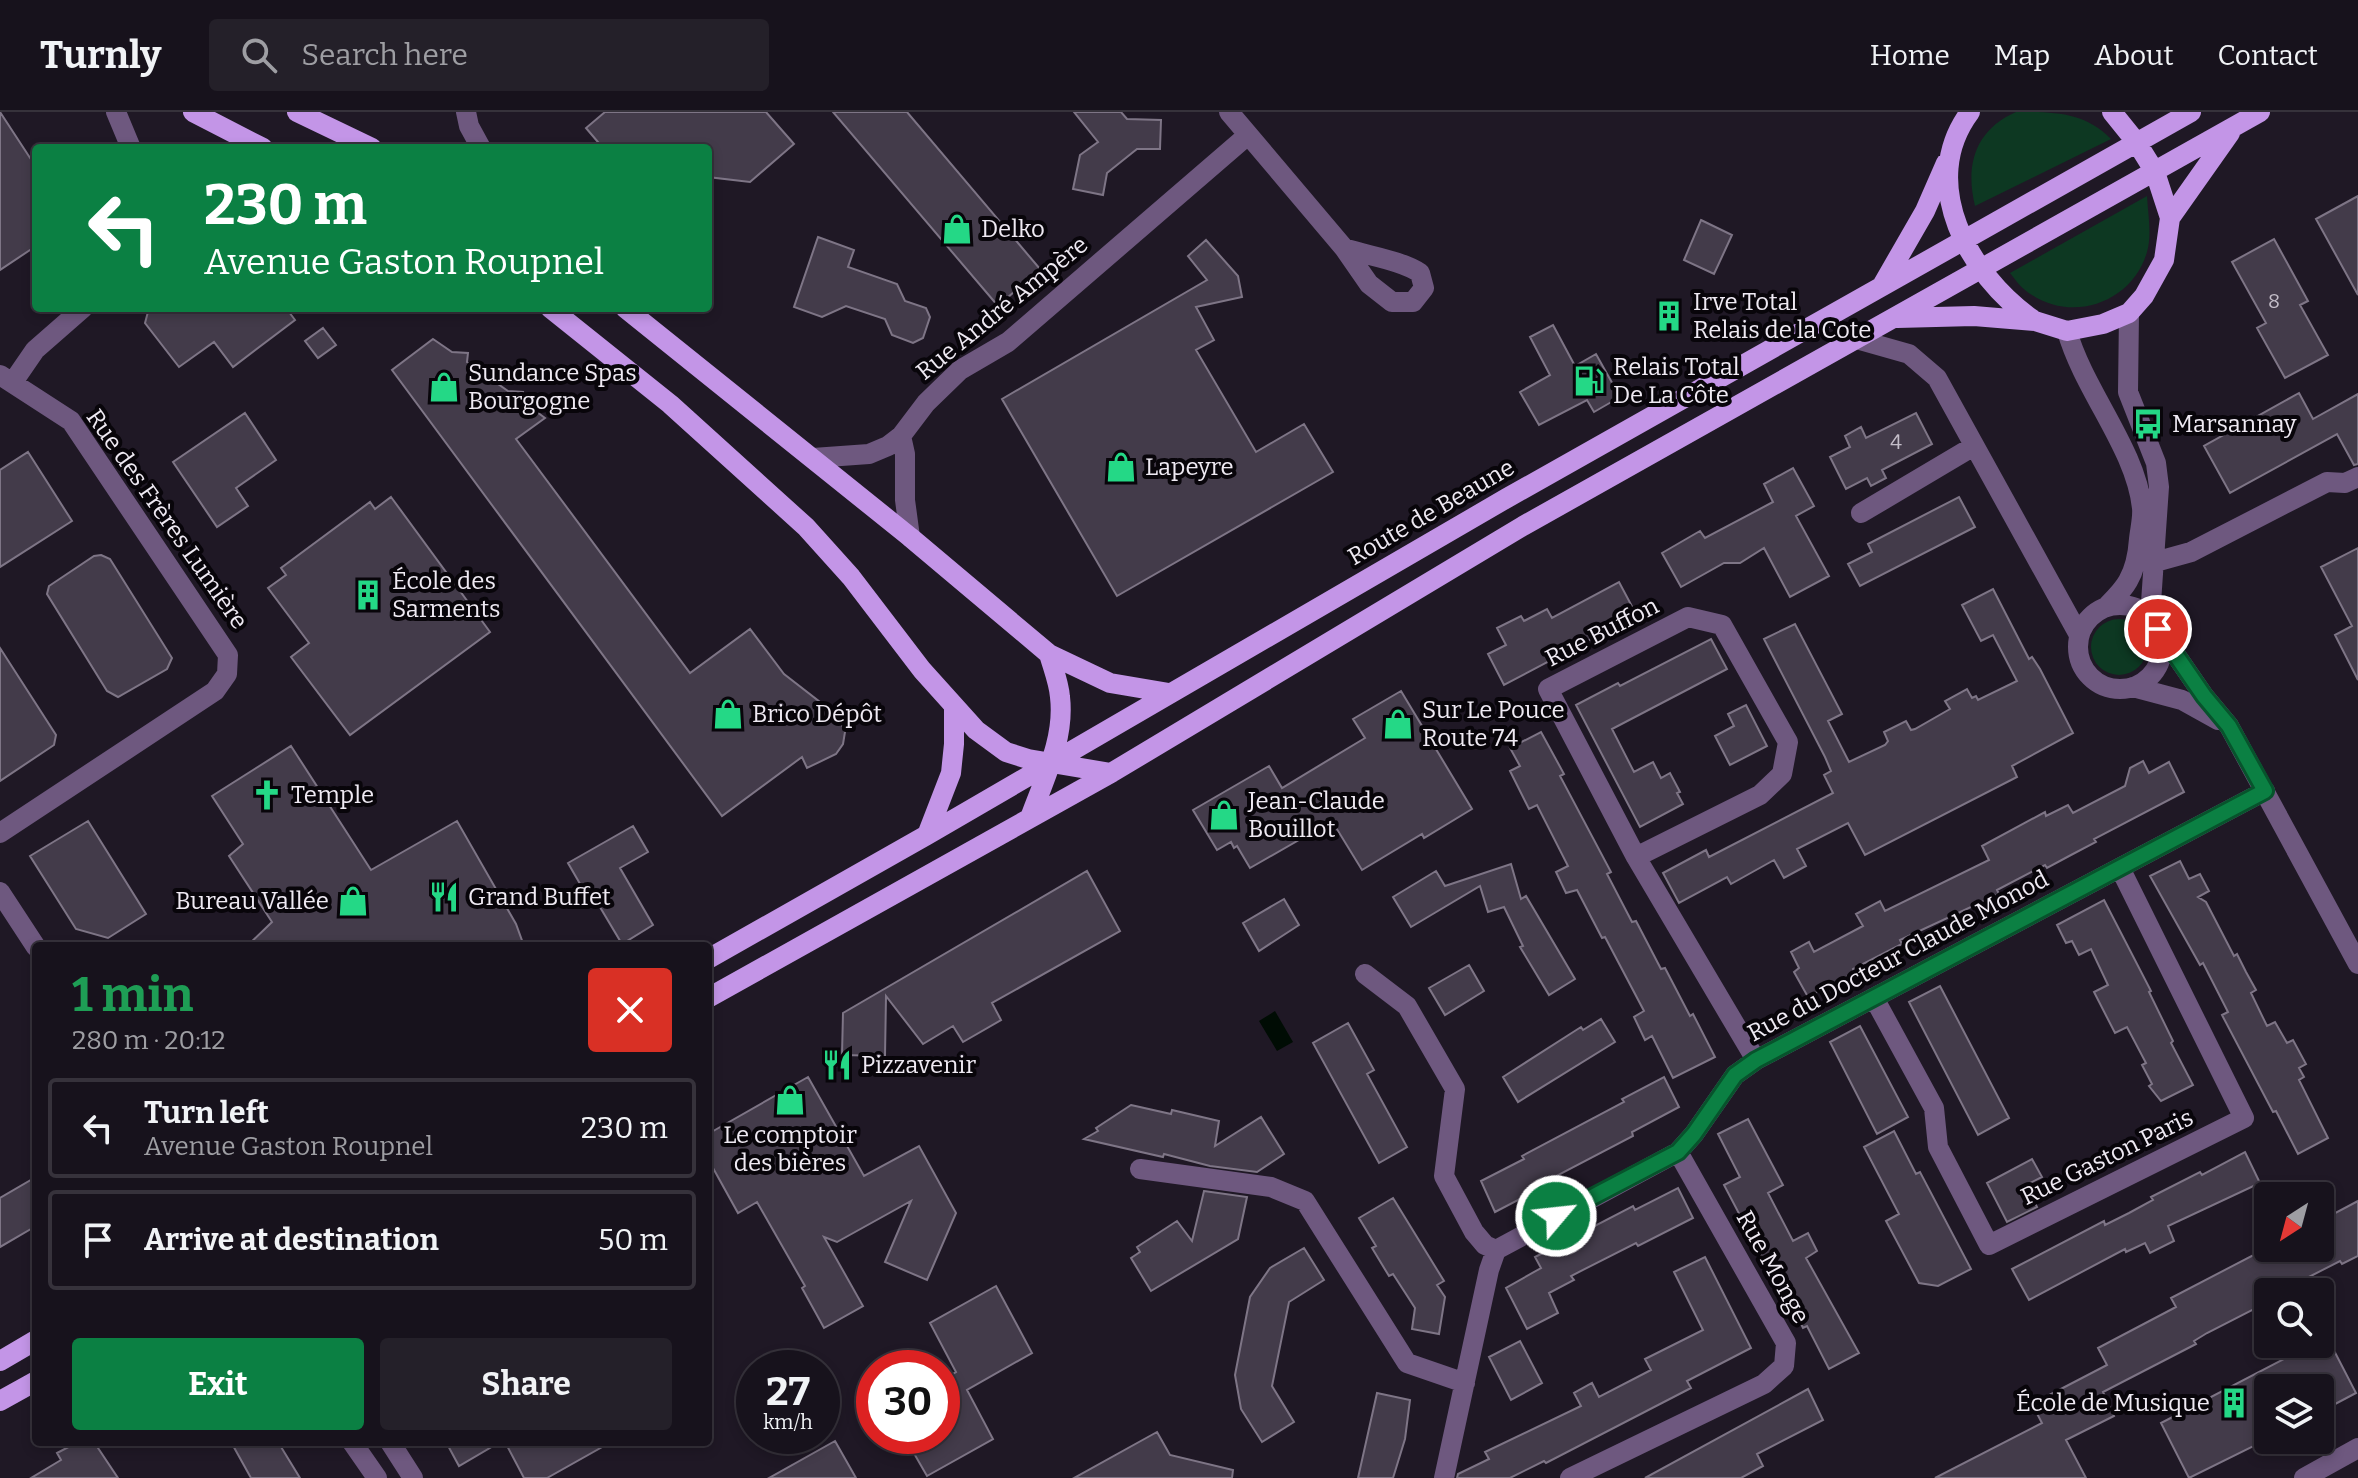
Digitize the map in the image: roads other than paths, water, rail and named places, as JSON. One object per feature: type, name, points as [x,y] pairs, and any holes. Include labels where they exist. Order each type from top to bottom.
[{"type":"main road","points":[[193,112],[255,144]]},
{"type":"main road","points":[[297,112],[364,144]]},
{"type":"main road","points":[[1881,286],[1925,211],[1949,156],[1955,133],[1970,112]]},
{"type":"main road","points":[[1893,319],[1966,316],[2035,321],[2067,331],[2103,324],[2129,313],[2144,296],[2164,260],[2170,218],[2155,172],[2112,112]]},
{"type":"main road","name":"Route de Beaune","points":[[712,957],[1881,286],[2191,112]]},
{"type":"main road","points":[[712,996],[1111,773],[1523,526],[2260,112]]},
{"type":"main road","points":[[2170,218],[2234,127]]},
{"type":"main road","points":[[1949,156],[1949,197],[1963,240],[1980,270],[2009,303],[2035,321]]},
{"type":"main road","points":[[555,312],[670,404],[806,527],[851,577],[954,707],[997,746],[1028,759],[1111,773]]},
{"type":"main road","points":[[630,312],[910,537],[1049,654],[1110,683],[1169,693]]},
{"type":"main road","points":[[1030,818],[1061,726],[1060,696],[1049,654]]},
{"type":"main road","points":[[927,835],[951,773],[954,707]]},
{"type":"main road","points":[[0,1361],[32,1342]]},
{"type":"main road","points":[[0,1401],[32,1383]]},
{"type":"street","points":[[116,112],[129,144]]},
{"type":"street","points":[[466,112],[469,126],[479,144]]},
{"type":"street","points":[[1229,112],[1344,248]]},
{"type":"street","name":"Rue André Ampère","points":[[813,458],[869,454],[888,446],[901,436],[926,403],[960,370],[1008,342],[1248,135]]},
{"type":"street","points":[[7,379],[78,312]]},
{"type":"street","points":[[2129,313],[2128,392],[2156,463],[2159,487],[2154,623],[2162,644],[2161,658],[2154,671],[2145,681],[2133,687]]},
{"type":"street","points":[[2067,331],[2075,358],[2129,467],[2142,512],[2134,566],[2127,582],[2108,605],[2085,622],[2077,648],[2080,661],[2086,672],[2107,687],[2133,687],[2182,700],[2229,726]]},
{"type":"street","points":[[1856,339],[1909,354],[1937,378],[2079,635]]},
{"type":"street","name":"Rue des Frères Lumière","points":[[0,833],[215,691],[227,674],[228,655],[71,421],[7,379]]},
{"type":"street","points":[[901,436],[910,537]]},
{"type":"street","points":[[1861,513],[1974,446]]},
{"type":"street","points":[[2155,562],[2191,552],[2327,482],[2345,483],[2358,477]]},
{"type":"street","points":[[2108,605],[2131,606],[2154,623],[2204,696],[2229,726],[2358,964]]},
{"type":"street","name":"Rue Buffon","points":[[1636,857],[1760,795],[1782,774],[1788,742],[1722,625],[1688,617],[1548,689],[1636,857],[1756,1060]]},
{"type":"street","name":"Rue du Docteur Claude Monod","points":[[1496,1250],[1678,1152],[1735,1075],[1756,1060],[2265,791]]},
{"type":"street","name":"Rue Gaston Paris","points":[[1874,998],[1934,1108],[1938,1147],[1989,1245],[2244,1118],[2120,868]]},
{"type":"street","points":[[0,892],[33,942]]},
{"type":"street","points":[[1365,974],[1407,1006],[1455,1089],[1444,1176],[1474,1232],[1485,1245],[1496,1250],[1444,1478]]},
{"type":"street","name":"Rue Monge","points":[[1570,1478],[1764,1384],[1784,1366],[1786,1343],[1678,1152]]},
{"type":"street","points":[[1140,1169],[1271,1187],[1305,1201],[1407,1363],[1465,1383]]},
{"type":"street","points":[[355,1446],[377,1478]]},
{"type":"street","points":[[393,1446],[413,1478]]},
{"type":"street","points":[[2304,1478],[2358,1448]]},
{"type":"place","name":"Delko","points":[[957,229]]},
{"type":"place","name":"Irve Total Relais de la Cote","points":[[1669,316]]},
{"type":"place","name":"Relais Total De La Côte","points":[[1589,381]]},
{"type":"place","name":"Sundance Spas Bourgogne","points":[[444,387]]},
{"type":"place","name":"Marsannay","points":[[2148,424]]},
{"type":"place","name":"Lapeyre","points":[[1121,467]]},
{"type":"place","name":"École des Sarments","points":[[368,595]]},
{"type":"place","name":"Brico Dépôt","points":[[728,714]]},
{"type":"place","name":"Sur Le Pouce Route 74","points":[[1398,724]]},
{"type":"place","name":"Temple","points":[[267,795]]},
{"type":"place","name":"Jean-Claude Bouillot","points":[[1224,815]]},
{"type":"place","name":"Grand Buffet","points":[[444,897]]},
{"type":"place","name":"Bureau Vallée","points":[[353,901]]},
{"type":"place","name":"Pizzavenir","points":[[837,1065]]},
{"type":"place","name":"Le comptoir des bières","points":[[790,1100]]},
{"type":"place","name":"École de Musique","points":[[2234,1403]]}]
